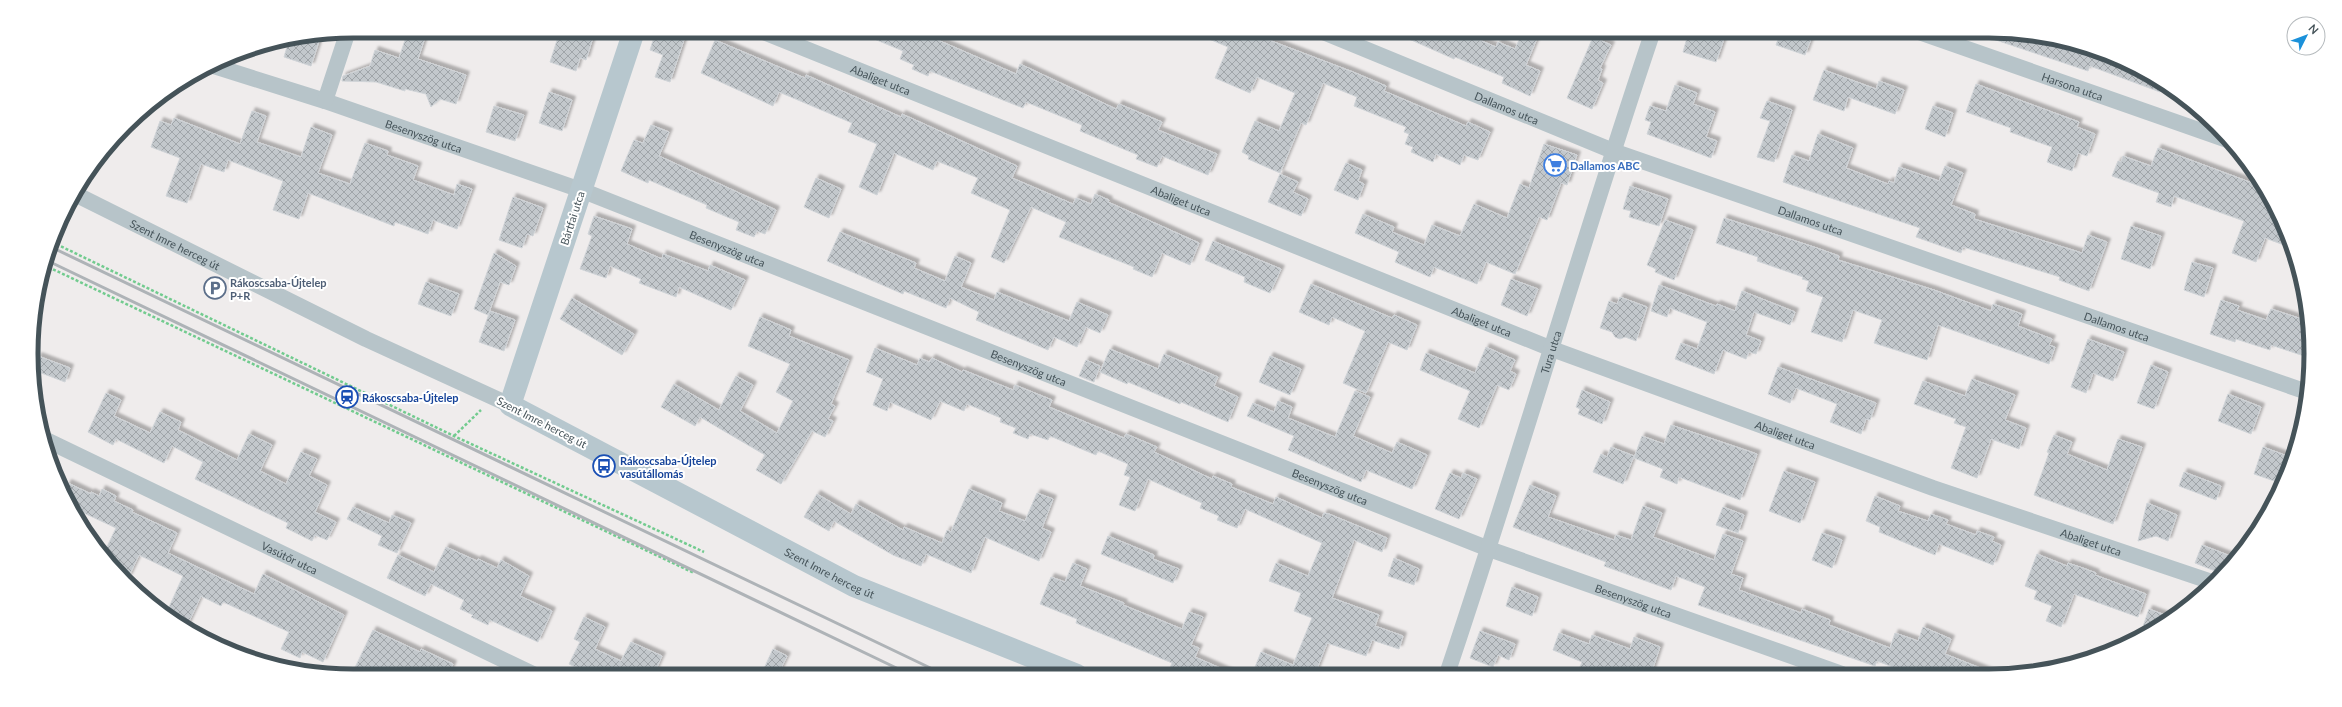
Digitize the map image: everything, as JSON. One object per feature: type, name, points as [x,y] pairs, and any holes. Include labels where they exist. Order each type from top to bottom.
[{"type":"street","points":[[325,101],[346,38]]},
{"type":"street","name":"Bártfai utca","points":[[510,405],[632,38]]},
{"type":"street","name":"Abaliget utca","points":[[778,38],[1552,349],[1933,488],[2208,581]]},
{"type":"street","name":"Dallamos utca","points":[[1338,38],[1613,151],[2301,390]]},
{"type":"street","name":"Tura utca","points":[[1449,669],[1489,549],[1613,151],[1651,38]]},
{"type":"street","name":"Harsona utca","points":[[1936,38],[2219,137]]},
{"type":"street","name":"Besenyszög utca","points":[[220,68],[325,101],[581,190],[1489,549],[1828,669]]},
{"type":"street","name":"Szent Imre herceg út","points":[[80,196],[366,339],[510,405],[854,586],[1062,669]]},
{"type":"street","name":"Vasútőr utca","points":[[51,442],[522,669]]},
{"type":"path","points":[[58,244],[454,436],[704,552]]},
{"type":"path","points":[[50,268],[694,573]]},
{"type":"path","points":[[454,436],[487,405]]},
{"type":"building","points":[[406,38],[425,38],[418,59],[466,75],[456,104],[440,99],[431,107],[426,94],[405,89],[405,91],[376,82],[342,81],[343,76],[370,66],[375,50],[399,58]]},
{"type":"building","points":[[558,38],[593,38],[586,60],[580,58],[576,71],[550,62]]},
{"type":"building","points":[[654,38],[685,38],[670,82],[655,77],[663,55],[650,50]]},
{"type":"building","points":[[872,38],[933,38],[1016,74],[1020,64],[1116,109],[1119,104],[1162,122],[1158,130],[1217,154],[1208,175],[1162,156],[1157,167],[1136,159],[1138,155],[1080,131],[1082,125],[1026,102],[1023,108],[930,71],[928,76],[912,69],[914,65],[900,59],[903,51]]},
{"type":"building","points":[[1207,38],[1263,38],[1386,86],[1384,91],[1466,126],[1468,122],[1490,132],[1478,160],[1464,155],[1460,165],[1436,154],[1433,162],[1411,152],[1413,147],[1405,144],[1409,134],[1404,132],[1406,127],[1354,106],[1357,97],[1323,83],[1306,125],[1301,123],[1280,173],[1248,159],[1249,156],[1242,152],[1255,121],[1279,131],[1295,93],[1257,77],[1250,93],[1215,78],[1228,47]]},
{"type":"building","points":[[1407,38],[1475,38],[1496,47],[1498,42],[1515,49],[1520,38],[1537,38],[1526,65],[1540,71],[1530,96],[1502,83],[1504,77],[1455,57],[1454,59]]},
{"type":"building","points":[[1593,38],[1611,45],[1600,68],[1602,69],[1598,80],[1603,83],[1592,109],[1567,98]]},
{"type":"building","points":[[1687,38],[1724,38],[1716,62],[1683,52]]},
{"type":"building","points":[[1778,38],[1811,38],[1805,55],[1776,45]]},
{"type":"building","points":[[1990,38],[2030,41],[2070,49],[2109,62],[2161,89],[2160,92],[2090,66],[2088,71]]},
{"type":"building","points":[[715,40],[805,78],[806,75],[901,117],[902,114],[1017,166],[1012,178],[1073,204],[1076,198],[1091,204],[1095,194],[1109,200],[1108,202],[1199,243],[1190,265],[1162,253],[1152,277],[1133,269],[1134,267],[1059,237],[1066,222],[1031,207],[1004,263],[991,257],[1010,210],[971,193],[978,178],[937,161],[933,170],[894,153],[877,195],[859,187],[877,144],[848,132],[852,123],[779,92],[773,106],[701,73]]},
{"type":"building","points":[[319,41],[311,66],[284,57],[288,45]]},
{"type":"building","points":[[1824,70],[1876,89],[1879,81],[1904,90],[1895,114],[1848,97],[1844,111],[1813,100]]},
{"type":"building","points":[[1976,84],[2079,122],[2077,127],[2095,134],[2087,156],[2078,153],[2072,171],[2063,168],[2047,162],[2052,147],[2010,132],[2011,128],[1966,112]]},
{"type":"building","points":[[1675,85],[1697,93],[1693,104],[1715,112],[1706,137],[1717,141],[1711,158],[1647,134],[1651,122],[1645,120],[1650,106],[1666,111]]},
{"type":"building","points":[[549,92],[572,100],[562,131],[539,123]]},
{"type":"building","points":[[1767,101],[1792,110],[1774,162],[1757,157],[1770,121],[1760,118]]},
{"type":"building","points":[[494,106],[524,115],[515,141],[486,132]]},
{"type":"building","points":[[1933,106],[1953,113],[1945,137],[1925,129]]},
{"type":"building","points":[[252,111],[266,116],[257,142],[301,157],[311,127],[332,135],[318,173],[350,184],[365,143],[388,151],[387,155],[418,166],[413,180],[454,195],[457,184],[472,189],[457,229],[433,220],[428,234],[395,222],[394,226],[308,193],[299,219],[273,210],[283,181],[228,160],[224,172],[201,164],[187,203],[166,196],[180,158],[151,147],[160,121],[171,125],[174,118],[240,144]]},
{"type":"building","points":[[651,125],[669,132],[659,156],[776,210],[765,234],[757,231],[754,237],[736,230],[739,222],[706,208],[707,205],[649,180],[648,183],[621,171],[634,140],[643,143]]},
{"type":"building","points":[[1818,134],[1853,148],[1846,168],[1888,184],[1889,181],[1894,183],[1899,167],[1939,181],[1945,166],[1963,173],[1951,205],[1975,214],[1974,219],[2082,253],[2088,235],[2107,242],[2089,291],[2059,280],[2060,277],[1963,247],[1961,253],[1916,237],[1920,228],[1783,182],[1792,155],[1809,161]]},
{"type":"building","points":[[1544,144],[1577,155],[1567,185],[1561,183],[1547,220],[1539,217],[1515,274],[1486,262],[1477,284],[1434,267],[1430,277],[1395,262],[1399,252],[1355,233],[1363,214],[1394,227],[1392,232],[1424,245],[1432,225],[1460,236],[1474,204],[1507,218],[1520,184],[1529,188]]},
{"type":"building","points":[[2158,148],[2255,184],[2271,214],[2285,245],[2265,238],[2256,262],[2232,253],[2244,221],[2174,196],[2171,207],[2156,202],[2159,193],[2112,176],[2118,161],[2121,162],[2123,156],[2151,166]]},
{"type":"building","points":[[1346,163],[1362,170],[1358,181],[1364,184],[1358,200],[1334,190]]},
{"type":"building","points":[[1280,174],[1298,182],[1293,192],[1308,199],[1301,216],[1268,202]]},
{"type":"building","points":[[816,178],[841,189],[829,218],[804,207]]},
{"type":"building","points":[[1630,186],[1668,199],[1659,226],[1629,217],[1631,211],[1623,209]]},
{"type":"building","points":[[513,197],[543,208],[533,236],[527,234],[522,248],[499,240]]},
{"type":"building","points":[[594,216],[632,229],[627,244],[662,259],[663,254],[708,271],[710,265],[745,280],[731,310],[679,287],[676,297],[639,283],[641,279],[610,266],[606,278],[580,269],[592,236],[588,234]]},
{"type":"building","points":[[1724,218],[1814,247],[1839,256],[1838,260],[1934,290],[1991,311],[1993,304],[2022,314],[2018,326],[2052,339],[2049,345],[2055,347],[2049,364],[1938,325],[1927,360],[1874,343],[1882,320],[1853,310],[1842,342],[1811,332],[1823,297],[1806,291],[1809,281],[1802,279],[1803,277],[1757,261],[1758,257],[1716,243]]},
{"type":"building","points":[[1665,220],[1693,230],[1674,280],[1655,272],[1656,269],[1647,265]]},
{"type":"building","points":[[2131,226],[2161,236],[2150,269],[2121,259]]},
{"type":"building","points":[[840,232],[916,263],[914,268],[945,281],[955,256],[971,263],[961,287],[994,300],[997,292],[1069,321],[1077,302],[1108,315],[1100,333],[1086,327],[1077,347],[1054,337],[1048,350],[976,320],[979,312],[950,298],[946,308],[904,291],[903,294],[827,261]]},
{"type":"building","points":[[1213,241],[1281,269],[1270,293],[1244,282],[1245,277],[1205,260]]},
{"type":"building","points":[[494,253],[516,266],[509,285],[500,282],[488,315],[474,309]]},
{"type":"building","points":[[2192,262],[2213,268],[2204,297],[2184,290]]},
{"type":"building","points":[[1511,279],[1538,289],[1527,316],[1501,305]]},
{"type":"building","points":[[426,282],[459,294],[451,316],[418,304]]},
{"type":"building","points":[[1311,284],[1392,318],[1394,315],[1417,325],[1407,350],[1388,342],[1366,393],[1343,383],[1365,331],[1332,317],[1329,325],[1299,312]]},
{"type":"building","points":[[1659,285],[1716,306],[1717,304],[1735,311],[1742,291],[1795,312],[1790,325],[1754,312],[1746,335],[1761,341],[1756,354],[1749,352],[1746,359],[1723,350],[1714,374],[1675,359],[1681,343],[1697,349],[1707,322],[1670,308],[1667,317],[1651,311]]},
{"type":"building","points":[[1620,297],[1647,307],[1636,341],[1625,337],[1620,339],[1615,337],[1612,332],[1600,328],[1609,301],[1617,304]]},
{"type":"building","points":[[572,298],[634,334],[622,355],[560,319]]},
{"type":"building","points":[[2221,300],[2239,306],[2237,310],[2266,320],[2271,309],[2302,319],[2304,356],[2271,345],[2270,350],[2236,339],[2235,342],[2210,334]]},
{"type":"building","points":[[490,311],[515,320],[504,351],[479,342]]},
{"type":"building","points":[[760,317],[791,330],[789,336],[849,360],[831,404],[835,406],[828,419],[833,421],[825,437],[812,431],[781,484],[756,470],[765,455],[700,417],[695,426],[661,407],[674,384],[719,410],[736,376],[753,385],[740,411],[777,433],[793,401],[776,392],[790,364],[748,346]]},
{"type":"building","points":[[2088,339],[2124,352],[2113,381],[2093,373],[2086,393],[2071,387]]},
{"type":"building","points":[[1486,347],[1515,360],[1510,371],[1516,374],[1509,390],[1497,385],[1479,428],[1458,419],[1470,391],[1420,370],[1426,353],[1475,373]]},
{"type":"building","points":[[875,348],[917,365],[920,358],[929,362],[932,358],[962,372],[963,370],[1013,390],[1015,385],[1052,400],[1049,407],[1124,438],[1126,434],[1157,447],[1154,452],[1212,479],[1213,476],[1232,484],[1231,487],[1273,504],[1276,497],[1322,518],[1324,513],[1329,514],[1387,538],[1382,552],[1354,540],[1332,598],[1379,615],[1375,626],[1403,636],[1399,649],[1372,640],[1366,656],[1327,643],[1317,669],[1254,669],[1261,652],[1293,665],[1312,618],[1294,611],[1301,593],[1269,581],[1276,563],[1308,576],[1322,543],[1245,509],[1237,528],[1217,520],[1219,516],[1200,508],[1202,503],[1148,479],[1135,511],[1119,505],[1130,477],[1124,475],[1128,464],[1098,451],[1096,455],[1050,436],[1048,440],[1030,434],[1028,439],[1013,433],[1016,428],[1000,422],[1001,418],[967,404],[964,411],[940,401],[931,420],[890,402],[887,411],[873,405],[883,379],[866,372]]},
{"type":"building","points":[[1110,349],[1158,369],[1164,354],[1218,377],[1214,386],[1238,397],[1228,422],[1181,402],[1180,404],[1100,372]]},
{"type":"building","points":[[38,356],[70,368],[65,382],[39,372]]},
{"type":"building","points":[[1270,356],[1301,369],[1290,395],[1259,382]]},
{"type":"building","points":[[1086,360],[1100,366],[1094,382],[1079,376]]},
{"type":"building","points":[[2151,365],[2168,372],[2154,409],[2137,403]]},
{"type":"building","points":[[1778,367],[1876,403],[1870,420],[1866,419],[1861,434],[1830,422],[1837,404],[1796,388],[1790,403],[1768,394]]},
{"type":"building","points":[[1972,379],[2015,395],[2005,420],[2026,428],[2019,449],[1991,439],[1977,478],[1951,468],[1966,427],[1954,423],[1956,419],[1914,404],[1923,381],[1965,396]]},
{"type":"building","points":[[1582,390],[1610,402],[1602,424],[1578,414],[1580,409],[1576,407]]},
{"type":"building","points":[[1355,391],[1370,397],[1353,436],[1392,453],[1397,442],[1427,455],[1412,489],[1366,470],[1361,482],[1288,450],[1294,436],[1247,416],[1253,403],[1274,412],[1278,401],[1292,407],[1288,418],[1335,437]]},
{"type":"building","points":[[106,393],[121,400],[114,416],[150,433],[160,412],[181,422],[178,430],[237,460],[249,434],[272,445],[260,471],[286,484],[301,452],[317,459],[309,476],[327,485],[315,512],[336,522],[327,540],[315,535],[312,541],[286,528],[288,523],[195,479],[203,462],[172,446],[164,463],[116,439],[113,445],[88,432]]},
{"type":"building","points":[[2228,394],[2261,407],[2251,434],[2218,421]]},
{"type":"building","points":[[1671,425],[1757,454],[1740,500],[1679,477],[1677,484],[1660,477],[1663,469],[1634,458],[1642,436],[1664,444]]},
{"type":"building","points":[[2054,435],[2072,442],[2067,454],[2107,470],[2118,439],[2142,447],[2113,524],[2034,495],[2049,453],[2047,452]]},
{"type":"building","points":[[1611,447],[1634,456],[1623,484],[1593,472],[1601,454],[1607,457]]},
{"type":"building","points":[[2263,447],[2287,456],[2276,482],[2254,474]]},
{"type":"building","points":[[1784,471],[1815,482],[1800,523],[1769,511]]},
{"type":"building","points":[[2184,472],[2221,486],[2216,500],[2179,486]]},
{"type":"building","points":[[1450,473],[1461,478],[1463,473],[1477,479],[1459,519],[1435,509]]},
{"type":"building","points":[[68,483],[91,494],[91,492],[99,496],[102,489],[116,496],[114,501],[133,510],[132,512],[177,533],[168,553],[254,594],[263,574],[344,615],[323,662],[302,652],[300,658],[281,649],[289,632],[223,602],[221,606],[201,596],[189,622],[178,616],[168,609],[183,576],[139,555],[129,576],[106,549],[116,528],[80,511],[67,485]]},
{"type":"building","points":[[1530,485],[1556,496],[1548,517],[1614,540],[1616,535],[1631,540],[1643,506],[1662,513],[1653,537],[1714,560],[1723,534],[1743,541],[1731,574],[1743,578],[1739,590],[1801,613],[1802,609],[1830,620],[1829,625],[1890,648],[1895,633],[1918,641],[1923,627],[1951,639],[1945,654],[1983,669],[1898,669],[1877,661],[1875,666],[1698,605],[1705,587],[1676,576],[1671,590],[1604,566],[1606,562],[1513,527]]},
{"type":"building","points":[[969,489],[1002,503],[999,511],[1025,521],[1037,493],[1053,499],[1042,528],[1051,532],[1039,561],[985,537],[971,573],[926,554],[921,566],[893,555],[834,521],[829,531],[804,517],[817,494],[851,514],[856,504],[903,530],[904,527],[942,543],[947,530],[951,532]]},
{"type":"building","points":[[1875,496],[1900,506],[1898,511],[1928,521],[1931,514],[1948,520],[1946,524],[1976,535],[1977,531],[1994,537],[1992,541],[2001,545],[1993,565],[1939,544],[1935,555],[1879,532],[1880,527],[1866,521]]},
{"type":"building","points":[[2147,503],[2177,515],[2168,541],[2156,536],[2138,541]]},
{"type":"building","points":[[353,507],[389,523],[392,515],[411,523],[397,553],[378,545],[382,536],[347,519]]},
{"type":"building","points":[[1723,507],[1744,515],[1738,533],[1716,525]]},
{"type":"building","points":[[1822,533],[1842,540],[1832,568],[1812,560]]},
{"type":"building","points":[[1108,536],[1154,555],[1153,559],[1179,569],[1173,583],[1101,554]]},
{"type":"building","points":[[2202,545],[2231,556],[2217,572],[2195,563]]},
{"type":"building","points":[[446,547],[497,568],[501,560],[529,576],[520,596],[552,611],[538,642],[490,620],[488,625],[471,617],[473,615],[460,609],[464,600],[431,584],[425,596],[387,578],[398,555],[434,572]]},
{"type":"building","points":[[2037,554],[2067,566],[2068,563],[2083,568],[2096,573],[2095,575],[2146,594],[2138,617],[2074,594],[2061,627],[2046,621],[2052,606],[2034,599],[2037,591],[2025,586]]},
{"type":"building","points":[[1394,558],[1419,569],[1414,585],[1388,576]]},
{"type":"building","points":[[1073,563],[1087,569],[1080,586],[1124,603],[1123,605],[1182,629],[1189,612],[1203,617],[1191,645],[1199,648],[1195,657],[1222,669],[1170,669],[1172,663],[1076,623],[1077,619],[1040,604],[1051,577],[1065,582]]},
{"type":"building","points":[[1512,587],[1538,597],[1532,616],[1506,606]]},
{"type":"building","points":[[2149,609],[2165,615],[2146,627],[2142,629]]},
{"type":"building","points":[[584,617],[605,627],[595,649],[621,661],[631,642],[662,656],[656,669],[579,669],[569,664],[580,642],[574,639]]},
{"type":"building","points":[[373,630],[420,652],[421,649],[453,664],[451,669],[354,669]]},
{"type":"building","points":[[1480,631],[1515,644],[1509,660],[1498,655],[1493,667],[1470,658]]},
{"type":"building","points":[[1559,633],[1589,644],[1592,635],[1630,649],[1634,637],[1660,647],[1653,669],[1579,669],[1582,662],[1553,650]]},
{"type":"building","points":[[773,649],[787,656],[781,669],[764,669]]},
{"type":"railway","points":[[56,249],[932,669]]},
{"type":"railway","points":[[52,263],[898,669]]},
{"type":"place","name":"Dallamos ABC","points":[[1555,165]]},
{"type":"place","name":"Rákoscsaba-Újtelep P+R","points":[[215,288]]},
{"type":"place","name":"Rákoscsaba-Újtelep","points":[[347,397]]},
{"type":"place","name":"Rákoscsaba-Újtelep vasútállomás","points":[[604,466]]}]
